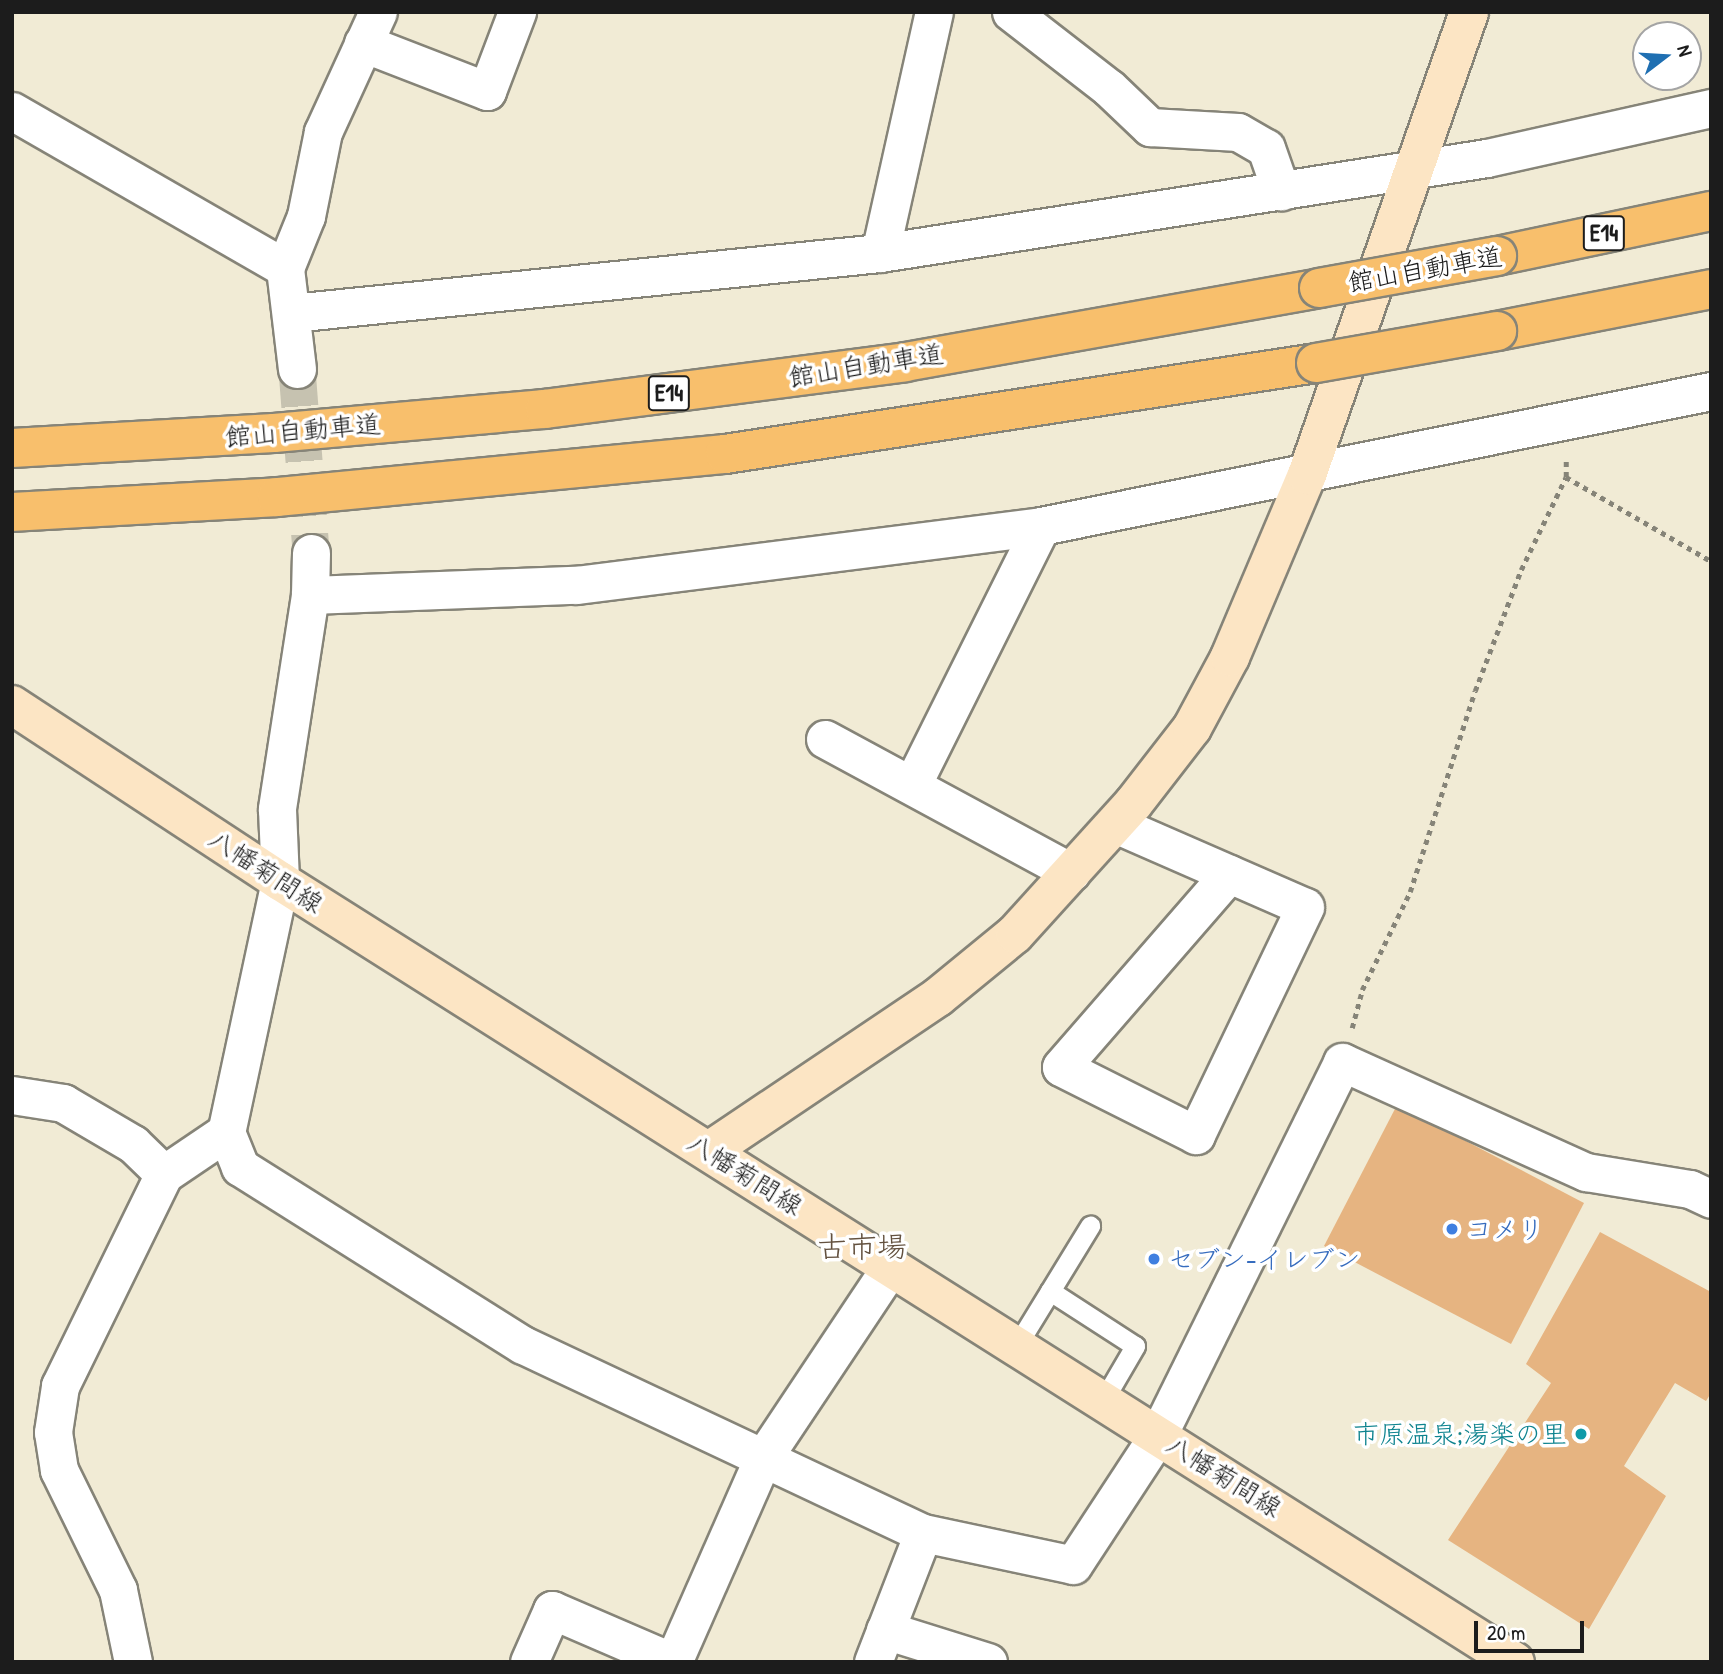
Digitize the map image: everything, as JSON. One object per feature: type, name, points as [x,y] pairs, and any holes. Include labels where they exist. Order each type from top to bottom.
[{"type":"highway","name":"館山自動車道","points":[[12,448],[274,433],[545,409],[905,362],[1497,256],[1711,211]]},
{"type":"highway","points":[[12,512],[277,497],[725,454],[1316,363],[1711,289]]},
{"type":"main road","points":[[709,1152],[938,997],[1015,934],[1115,824],[1192,728],[1230,657],[1307,475],[1469,12]]},
{"type":"main road","name":"八幡菊間線","points":[[12,705],[280,881],[1104,1399],[1515,1662]]},
{"type":"street","points":[[298,369],[285,268],[306,216],[323,132],[371,28],[487,91],[517,12]]},
{"type":"street","points":[[880,253],[934,12]]},
{"type":"street","points":[[1011,12],[1109,88],[1150,127],[1238,132],[1266,148],[1281,191]]},
{"type":"street","points":[[292,313],[880,253],[1412,170],[1711,108]]},
{"type":"street","points":[[12,111],[285,268]]},
{"type":"street","points":[[310,595],[576,585],[1041,526],[1307,475],[1711,391]]},
{"type":"street","points":[[913,783],[1041,526]]},
{"type":"street","points":[[310,553],[310,595],[277,809],[280,881],[226,1132],[240,1167],[523,1345],[923,1533],[1073,1565],[1158,1435],[1342,1062],[1586,1172],[1690,1189],[1711,1199]]},
{"type":"street","points":[[825,739],[913,783],[1071,872]]},
{"type":"street","points":[[1115,824],[1305,907],[1196,1135],[1061,1067],[1229,874]]},
{"type":"street","points":[[12,1095],[63,1103],[134,1144],[164,1174]]},
{"type":"street","points":[[133,1662],[118,1590],[59,1471],[53,1432],[60,1386],[164,1174],[226,1132]]},
{"type":"street","points":[[530,1662],[552,1611],[673,1661],[763,1458],[891,1266]]},
{"type":"street","points":[[923,1533],[879,1646],[988,1662]]},
{"type":"lane","points":[[1017,1345],[1090,1226]]},
{"type":"lane","points":[[1050,1291],[1135,1346],[1104,1399]]},
{"type":"path","points":[[1342,1062],[1362,990],[1415,880],[1475,691],[1521,570],[1566,477],[1565,423]]},
{"type":"path","points":[[1566,477],[1711,561]]},
{"type":"building","points":[[1397,1105],[1584,1203],[1511,1344],[1324,1246]]},
{"type":"building","name":"市原温泉;湯楽の里","points":[[1600,1232],[1711,1292],[1711,1393],[1706,1401],[1675,1383],[1624,1466],[1666,1496],[1589,1629],[1448,1540],[1551,1383],[1526,1364]]},
{"type":"tunnel","points":[[297,369],[311,553]]},
{"type":"place","name":"コメリ","points":[[1452,1229]]},
{"type":"place","name":"セブン-イレブン","points":[[1154,1259]]},
{"type":"place","name":"市原温泉;湯楽の里","points":[[1581,1434]]},
{"type":"district","name":"古市場","points":[[862,1246]]}]
